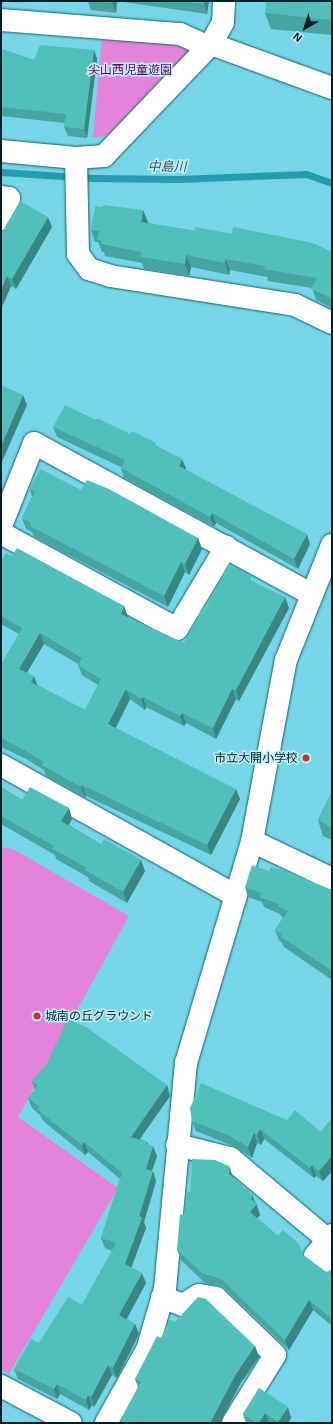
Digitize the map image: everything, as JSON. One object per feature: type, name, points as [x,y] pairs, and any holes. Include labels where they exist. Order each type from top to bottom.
[{"type":"street","points":[[1,151],[77,164],[104,156],[209,45],[223,22],[224,1]]},
{"type":"street","points":[[1,20],[180,34],[332,88]]},
{"type":"street","points":[[77,164],[78,254],[89,269],[110,276],[295,305],[332,323]]},
{"type":"street","points":[[1,219],[8,208],[4,198]]},
{"type":"street","points":[[1,526],[34,443],[311,594]]},
{"type":"street","points":[[1,533],[177,630],[226,547]]},
{"type":"street","points":[[106,1423],[147,1350],[162,1297],[186,1063],[252,841],[286,660],[311,594],[332,545]]},
{"type":"street","points":[[1,766],[236,896]]},
{"type":"street","points":[[252,841],[332,880]]},
{"type":"street","points":[[177,1145],[230,1158],[330,1237],[315,1256],[332,1270]]},
{"type":"street","points":[[162,1297],[183,1305],[199,1295],[216,1298],[275,1355],[233,1423]]},
{"type":"street","points":[[1,1386],[72,1423]]},
{"type":"green space","name":"尖山西児童遊園","points":[[102,38],[181,40],[190,48],[190,55],[108,135],[93,138]]},
{"type":"green space","name":"城南の丘グラウンド","points":[[1,847],[13,849],[129,916],[18,1117],[118,1188],[9,1374],[1,1369]]},
{"type":"building","points":[[92,1],[112,1],[112,3]]},
{"type":"building","points":[[180,1],[204,1],[204,4]]},
{"type":"building","points":[[266,1],[332,1],[332,20],[265,13]]},
{"type":"building","points":[[40,45],[94,50],[84,129],[64,127],[66,114],[1,107],[1,49],[34,60]]},
{"type":"building","points":[[20,201],[48,217],[12,279],[7,276],[1,290],[1,234]]},
{"type":"building","points":[[103,205],[143,210],[141,222],[195,231],[195,227],[232,234],[233,227],[313,243],[332,252],[332,298],[311,289],[317,278],[264,269],[265,266],[225,259],[225,263],[186,255],[185,264],[140,257],[141,252],[101,244],[101,241],[97,240],[99,231],[91,230],[95,206],[103,207]]},
{"type":"building","points":[[1,385],[23,395],[1,446]]},
{"type":"building","points":[[65,405],[96,420],[97,418],[130,434],[132,431],[156,443],[155,445],[182,459],[179,466],[307,534],[294,559],[212,513],[210,517],[121,468],[125,460],[53,427]]},
{"type":"building","points":[[40,469],[81,490],[87,480],[109,489],[198,538],[185,564],[181,562],[164,596],[30,526],[31,523],[22,518],[35,492],[30,489]]},
{"type":"building","points":[[17,548],[124,606],[121,614],[184,643],[203,606],[206,608],[228,564],[247,573],[252,577],[250,580],[285,597],[236,690],[232,689],[213,728],[182,713],[180,716],[143,697],[141,699],[126,689],[108,724],[236,789],[207,845],[82,785],[81,787],[42,765],[44,762],[1,738],[1,665],[22,628],[1,616],[1,561],[6,553],[12,556]],"holes":[[[40,633],[82,658],[78,665],[101,679],[85,710],[31,682],[34,676],[19,669]]]},
{"type":"building","points":[[1,787],[22,800],[30,787],[69,808],[61,821],[101,844],[104,839],[141,860],[123,892],[85,870],[87,868],[52,848],[54,846],[1,816]]},
{"type":"building","points":[[332,792],[332,828],[318,820]]},
{"type":"building","points":[[252,865],[269,871],[271,867],[291,873],[332,890],[332,971],[280,936],[282,935],[275,930],[288,911],[278,907],[279,904],[260,897],[261,893],[245,887]]},
{"type":"building","points":[[68,1019],[86,1027],[167,1085],[131,1137],[147,1142],[147,1144],[153,1146],[146,1169],[153,1171],[139,1216],[142,1218],[125,1264],[142,1273],[119,1315],[135,1324],[113,1368],[108,1365],[91,1397],[88,1395],[86,1400],[57,1384],[54,1389],[14,1369],[31,1339],[39,1343],[68,1297],[82,1305],[116,1243],[101,1238],[122,1173],[84,1142],[82,1145],[44,1115],[38,1109],[40,1107],[28,1098],[38,1086],[32,1081],[46,1065]]},
{"type":"building","points":[[201,1083],[287,1120],[295,1110],[321,1132],[332,1118],[332,1156],[319,1171],[312,1165],[310,1168],[260,1129],[257,1135],[254,1133],[248,1147],[230,1136],[192,1121],[190,1108]]},
{"type":"building","points":[[192,1159],[215,1160],[229,1166],[229,1174],[252,1194],[251,1199],[257,1204],[250,1212],[278,1236],[283,1230],[299,1244],[303,1255],[326,1272],[332,1270],[332,1319],[309,1300],[285,1340],[221,1279],[202,1273],[177,1250],[180,1214],[184,1215],[187,1191],[190,1192]]},
{"type":"building","points":[[198,1297],[206,1299],[255,1346],[236,1374],[210,1423],[120,1422],[141,1382],[135,1379],[157,1336],[161,1338],[170,1320],[175,1322]]},
{"type":"building","points":[[259,1388],[288,1407],[278,1422],[265,1413],[259,1423],[256,1423],[243,1414]]},
{"type":"waterway","name":"中島川","points":[[1,172],[93,178],[178,179],[306,174],[332,183]]},
{"type":"place","name":"市立大開小学校","points":[[306,758]]},
{"type":"place","name":"城南の丘グラウンド","points":[[37,1016]]}]
